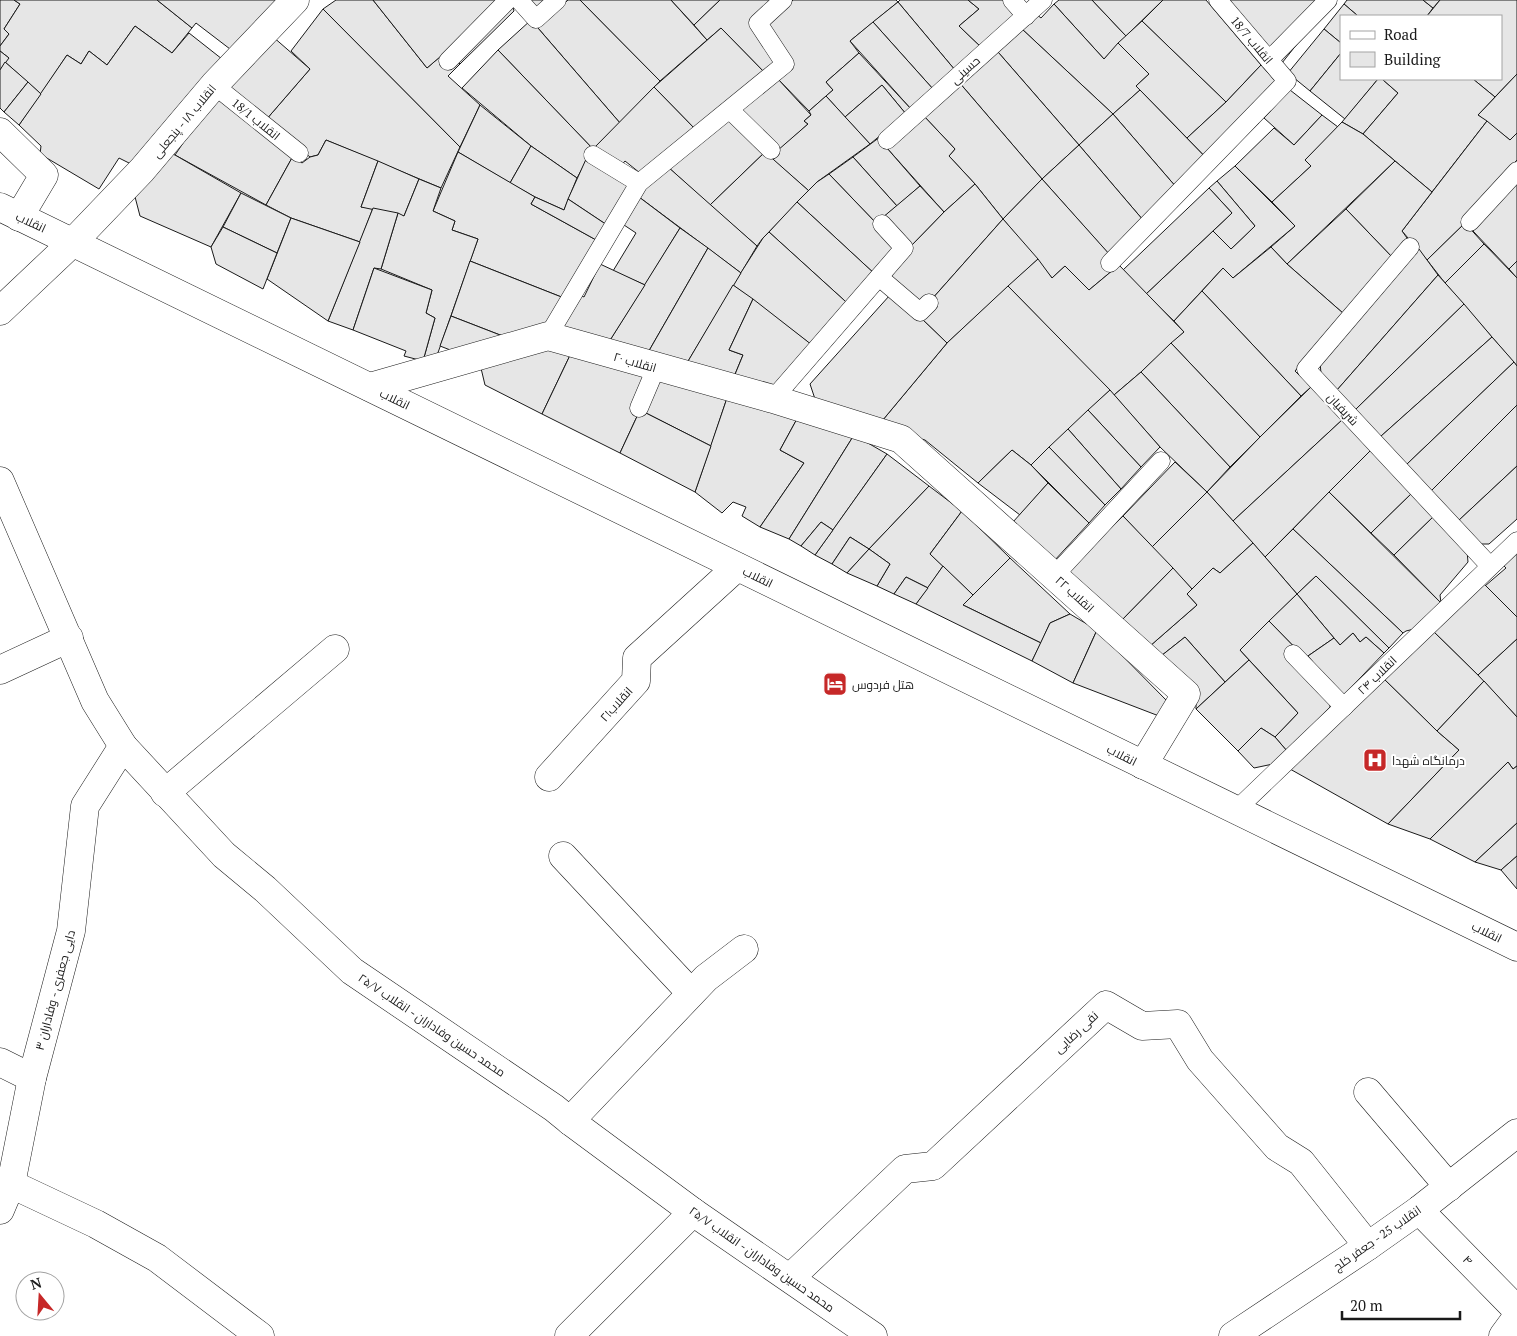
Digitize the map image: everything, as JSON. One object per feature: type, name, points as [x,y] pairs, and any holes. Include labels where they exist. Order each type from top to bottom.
[{"type":"street","name":"انقلاب ۱۸ - پنجعلی","points":[[0,311],[73,242],[142,170],[214,84],[295,0]]},
{"type":"street","points":[[0,132],[44,175],[10,212]]},
{"type":"street","name":"انقلاب","points":[[10,212],[1517,947]]},
{"type":"street","points":[[370,387],[548,336]]},
{"type":"street","name":"انقلاب ۲۰","points":[[548,336],[773,400],[901,439]]},
{"type":"street","name":"انقلاب ۲۲","points":[[901,439],[1186,694],[1143,765]]},
{"type":"street","name":"محمد حسین وفاداران - انقلاب ۲۵/۷","points":[[0,481],[95,701],[123,746],[224,855],[264,889],[352,971],[554,1108],[570,1122],[693,1212],[873,1336]]},
{"type":"street","name":"انقلاب۲۱","points":[[549,777],[636,681],[636,658],[738,567]]},
{"type":"street","points":[[0,670],[69,638]]},
{"type":"street","points":[[165,793],[335,649]]},
{"type":"street","name":"دایی جعفری - وفاداران ۳","points":[[0,1210],[11,1184],[32,1078],[71,931],[85,806],[123,746]]},
{"type":"street","points":[[563,856],[691,993]]},
{"type":"street","points":[[570,1122],[706,978],[744,949]]},
{"type":"street","name":"نقی رضایی","points":[[790,1278],[905,1169],[933,1166],[1106,1005],[1142,1026],[1178,1024],[1200,1060],[1277,1147],[1301,1162],[1368,1246]]},
{"type":"street","points":[[0,1062],[32,1078]]},
{"type":"street","points":[[1368,1092],[1449,1187]]},
{"type":"street","name":"انقلاب 25 - جعفر خلج","points":[[1233,1336],[1419,1210],[1517,1134]]},
{"type":"street","points":[[11,1184],[96,1224],[157,1258],[260,1336]]},
{"type":"street","name":"۴","points":[[1419,1210],[1517,1310]]},
{"type":"street","points":[[569,1336],[693,1212]]},
{"type":"street","points":[[1503,1336],[1517,1317]]},
{"type":"lane","points":[[448,61],[508,0]]},
{"type":"lane","points":[[519,0],[536,19],[557,0]]},
{"type":"lane","points":[[548,336],[639,183],[785,64],[758,23],[783,0]]},
{"type":"lane","points":[[1012,0],[1026,16]]},
{"type":"lane","name":"حسینی","points":[[887,140],[1043,0]]},
{"type":"lane","name":"انقلاب 18/7","points":[[1110,263],[1286,81],[1218,0]]},
{"type":"lane","points":[[1269,60],[1328,0]]},
{"type":"lane","name":"انقلاب 18/1","points":[[214,84],[299,153]]},
{"type":"lane","points":[[730,110],[771,150]]},
{"type":"lane","points":[[593,155],[639,183]]},
{"type":"lane","points":[[1470,222],[1517,171]]},
{"type":"lane","points":[[773,400],[904,248],[882,224]]},
{"type":"lane","name":"شریفیان","points":[[1410,247],[1306,369],[1490,566]]},
{"type":"lane","points":[[878,276],[920,312],[930,303]]},
{"type":"lane","points":[[639,408],[656,368]]},
{"type":"lane","points":[[1054,576],[1161,461]]},
{"type":"lane","name":"انقلاب ۲۴","points":[[1236,810],[1517,541]]},
{"type":"lane","points":[[1293,654],[1344,707]]},
{"type":"building","points":[[0,0],[14,0],[20,4],[4,29],[9,34],[0,46]]},
{"type":"building","points":[[14,0],[157,0],[192,28],[172,53],[135,26],[107,65],[89,51],[81,64],[67,55],[41,94],[5,62],[9,58],[0,51],[0,46],[9,34],[4,29],[20,4]]},
{"type":"building","points":[[157,0],[283,0],[230,49],[196,23],[192,28]]},
{"type":"building","points":[[336,0],[373,0],[427,68],[448,50],[460,64],[448,76],[480,105],[460,147],[323,9]]},
{"type":"building","points":[[373,0],[511,0],[514,11],[460,64],[448,50],[427,68]]},
{"type":"building","points":[[526,0],[547,0],[535,11]]},
{"type":"building","points":[[568,0],[580,0],[660,81],[620,123],[538,28]]},
{"type":"building","points":[[580,0],[671,0],[707,40],[660,81]]},
{"type":"building","points":[[671,0],[720,0],[694,25]]},
{"type":"building","points":[[720,0],[776,0],[750,22],[777,63],[765,73],[721,28],[707,40],[694,25]]},
{"type":"building","points":[[793,0],[896,0],[898,2],[850,41],[859,53],[826,82],[833,90],[809,111],[777,78],[765,26]]},
{"type":"building","points":[[900,0],[968,0],[979,9],[959,26],[981,47],[955,70],[898,2]]},
{"type":"building","points":[[968,0],[1005,0],[1017,14],[981,47],[959,26],[979,9]]},
{"type":"building","points":[[1059,0],[1092,0],[1126,36],[1104,59],[1054,4]]},
{"type":"building","points":[[1092,0],[1163,0],[1126,36]]},
{"type":"building","points":[[1163,0],[1206,0],[1261,65],[1226,102],[1142,21]]},
{"type":"building","points":[[1225,0],[1332,0],[1278,68]]},
{"type":"building","points":[[1347,0],[1423,0],[1433,8],[1428,15],[1357,15],[1344,4]]},
{"type":"building","points":[[1423,0],[1440,0],[1433,8]]},
{"type":"building","points":[[1440,0],[1517,0],[1517,74],[1495,97],[1474,80],[1502,80],[1502,15],[1428,15]]},
{"type":"building","points":[[898,2],[955,70],[933,89],[873,22]]},
{"type":"building","points":[[1054,4],[1104,59],[1118,43],[1149,74],[1136,86],[1140,90],[1113,114],[1022,29],[1036,14],[1041,18]]},
{"type":"building","points":[[1344,4],[1357,15],[1340,15],[1340,42],[1324,29]]},
{"type":"building","points":[[323,9],[460,147],[441,188],[326,140],[318,155],[310,157],[265,121],[310,69],[291,51]]},
{"type":"building","points":[[531,20],[620,123],[593,149],[498,50]]},
{"type":"building","points":[[1142,21],[1226,102],[1187,138],[1136,86],[1149,74],[1118,43]]},
{"type":"building","points":[[873,22],[933,89],[911,109],[850,41]]},
{"type":"building","points":[[135,26],[172,53],[189,33],[222,59],[137,167],[119,158],[99,189],[40,154],[41,146],[19,125],[67,55],[81,64],[89,51],[107,65]]},
{"type":"building","points":[[721,28],[765,73],[695,129],[654,87]]},
{"type":"building","points":[[1022,29],[1113,114],[1079,145],[998,52]]},
{"type":"building","points":[[1324,29],[1340,42],[1340,54],[1310,91],[1288,73]]},
{"type":"building","points":[[272,36],[310,69],[265,121],[223,87]]},
{"type":"building","points":[[498,50],[593,149],[577,178],[531,146],[462,88]]},
{"type":"building","points":[[0,51],[9,58],[0,70]]},
{"type":"building","points":[[998,52],[1079,145],[1042,179],[958,81]]},
{"type":"building","points":[[859,53],[911,109],[906,114],[882,85],[845,117],[826,96],[833,90],[826,82]]},
{"type":"building","points":[[1340,54],[1340,80],[1377,80],[1345,119],[1310,91]]},
{"type":"building","points":[[5,62],[28,82],[4,112],[0,108],[0,70]]},
{"type":"building","points":[[1261,65],[1277,83],[1251,113],[1259,123],[1214,166],[1187,138],[1226,102]]},
{"type":"building","points":[[1517,74],[1517,133],[1510,140],[1478,115]]},
{"type":"building","points":[[777,78],[811,115],[804,121],[808,124],[779,150],[737,111]]},
{"type":"building","points":[[1377,80],[1383,80],[1398,93],[1363,134],[1342,122]]},
{"type":"building","points":[[1383,80],[1474,80],[1495,97],[1478,115],[1487,121],[1432,192],[1363,134],[1398,93]]},
{"type":"building","points":[[958,81],[1042,179],[1003,219],[975,184],[949,156],[955,149],[922,114]]},
{"type":"building","points":[[28,82],[41,94],[19,125],[4,112]]},
{"type":"building","points":[[882,85],[906,114],[870,144],[845,117]]},
{"type":"building","points":[[654,87],[695,129],[640,173],[625,161],[620,167],[593,149]]},
{"type":"building","points":[[1140,90],[1214,166],[1183,195],[1113,114]]},
{"type":"building","points":[[1290,90],[1322,115],[1294,145],[1264,118]]},
{"type":"building","points":[[216,94],[293,156],[266,205],[175,155]]},
{"type":"building","points":[[826,96],[870,144],[817,182],[809,191],[770,157],[808,124],[804,121],[811,115],[809,111]]},
{"type":"building","points":[[480,105],[531,146],[510,183],[458,152]]},
{"type":"building","points":[[922,114],[955,149],[949,156],[975,184],[944,212],[886,147]]},
{"type":"building","points":[[1113,114],[1183,195],[1149,227],[1079,145]]},
{"type":"building","points":[[1322,115],[1338,127],[1305,160],[1311,166],[1272,202],[1235,166],[1274,128],[1294,145]]},
{"type":"building","points":[[727,117],[765,152],[710,205],[668,167]]},
{"type":"building","points":[[1487,121],[1510,140],[1517,133],[1517,160],[1462,219],[1465,223],[1427,260],[1402,231]]},
{"type":"building","points":[[1342,122],[1363,134],[1395,161],[1287,264],[1271,247],[1295,226],[1272,202],[1311,166],[1305,160]]},
{"type":"building","points":[[880,137],[886,147],[920,186],[897,206],[853,157]]},
{"type":"building","points":[[326,140],[378,161],[361,207],[373,208],[360,242],[291,218],[266,205],[293,156],[302,163],[310,157],[318,155]]},
{"type":"building","points":[[1079,145],[1149,227],[1115,261],[1042,179]]},
{"type":"building","points":[[531,146],[577,178],[564,210],[510,183]]},
{"type":"building","points":[[166,152],[175,155],[241,193],[211,247],[140,216],[134,193]]},
{"type":"building","points":[[458,152],[535,197],[531,204],[598,241],[564,298],[470,261],[478,239],[452,230],[455,221],[433,211]]},
{"type":"building","points":[[765,152],[809,191],[757,246],[710,205]]},
{"type":"building","points":[[587,157],[631,185],[607,225],[568,199]]},
{"type":"building","points":[[853,157],[897,206],[876,223],[829,174]]},
{"type":"building","points":[[378,161],[419,179],[404,216],[361,207]]},
{"type":"building","points":[[1395,161],[1432,192],[1402,231],[1407,238],[1392,257],[1346,209]]},
{"type":"building","points":[[1235,166],[1295,226],[1233,278],[1223,268],[1174,321],[1146,294],[1213,231],[1231,249],[1255,226],[1217,181]]},
{"type":"building","points":[[668,167],[757,246],[741,273],[639,197],[644,187]]},
{"type":"building","points":[[829,174],[899,247],[877,276],[797,202],[817,182]]},
{"type":"building","points":[[419,179],[441,188],[433,211],[455,221],[452,230],[478,239],[434,364],[423,361],[435,318],[426,313],[432,290],[381,269],[398,213],[404,216]]},
{"type":"building","points":[[1042,179],[1119,265],[1089,290],[1065,266],[1052,278],[1003,219]]},
{"type":"building","points":[[1217,181],[1255,226],[1231,249],[1213,231],[1232,213],[1209,188]]},
{"type":"building","points":[[1517,183],[1517,261],[1509,269],[1473,231]]},
{"type":"building","points":[[975,184],[1003,219],[932,299],[919,307],[885,280],[909,248]]},
{"type":"building","points":[[920,186],[944,212],[909,248],[882,218]]},
{"type":"building","points":[[1209,188],[1232,213],[1146,294],[1123,270]]},
{"type":"building","points":[[241,193],[291,218],[277,253],[223,227]]},
{"type":"building","points":[[535,197],[564,210],[568,199],[607,225],[598,241],[531,204]]},
{"type":"building","points":[[639,197],[680,228],[645,285],[613,271],[636,233],[621,223]]},
{"type":"building","points":[[797,202],[877,276],[856,311],[769,232]]},
{"type":"building","points":[[373,208],[398,213],[381,269],[374,268],[353,330],[328,321]]},
{"type":"building","points":[[1346,209],[1392,257],[1344,314],[1287,264]]},
{"type":"building","points":[[291,218],[360,242],[328,321],[267,279]]},
{"type":"building","points":[[1003,219],[1038,259],[947,343],[922,319],[932,299]]},
{"type":"building","points":[[1465,223],[1484,244],[1445,283],[1427,260]]},
{"type":"building","points":[[223,227],[277,253],[263,289],[216,264],[211,247]]},
{"type":"building","points":[[680,228],[708,248],[646,356],[607,345]]},
{"type":"building","points":[[769,232],[856,311],[821,352],[733,285],[763,238]]},
{"type":"building","points":[[1484,244],[1517,278],[1517,366],[1445,283]]},
{"type":"building","points":[[1271,247],[1287,264],[1344,314],[1295,371],[1311,387],[1301,396],[1202,291],[1223,268],[1233,278]]},
{"type":"building","points":[[708,248],[741,273],[684,368],[646,356]]},
{"type":"building","points":[[1419,249],[1438,275],[1337,390],[1321,373],[1320,363]]},
{"type":"building","points":[[1038,259],[1052,278],[1065,266],[1089,290],[1119,265],[1184,332],[1114,395],[1008,286]]},
{"type":"building","points":[[470,261],[564,298],[549,322],[513,340],[451,316]]},
{"type":"building","points":[[1517,261],[1517,278],[1509,269]]},
{"type":"building","points":[[600,264],[645,285],[607,345],[556,331],[578,294],[584,297]]},
{"type":"building","points":[[374,268],[432,290],[426,313],[435,318],[423,361],[404,356],[406,351],[353,330]]},
{"type":"building","points":[[1438,275],[1464,304],[1355,410],[1337,390]]},
{"type":"building","points":[[733,285],[753,299],[729,350],[743,355],[731,384],[684,368]]},
{"type":"building","points":[[1008,286],[1110,390],[1031,465],[1012,450],[978,483],[925,440],[877,427],[947,343]]},
{"type":"building","points":[[1202,291],[1301,396],[1260,437],[1171,343],[1184,332],[1174,321]]},
{"type":"building","points":[[890,295],[922,319],[947,343],[877,427],[816,402],[810,384]]},
{"type":"building","points":[[753,299],[821,352],[790,389],[731,384],[743,355],[729,350]]},
{"type":"building","points":[[1464,304],[1492,337],[1380,437],[1355,410]]},
{"type":"building","points":[[451,316],[513,340],[458,353],[440,346]]},
{"type":"building","points":[[1492,337],[1514,362],[1406,465],[1380,437]]},
{"type":"building","points":[[1171,343],[1260,437],[1230,467],[1141,372]]},
{"type":"building","points":[[560,345],[573,349],[542,414],[485,385],[480,364]]},
{"type":"building","points":[[573,349],[648,373],[640,410],[620,453],[542,414]]},
{"type":"building","points":[[1514,362],[1517,366],[1517,405],[1430,492],[1406,465]]},
{"type":"building","points":[[1141,372],[1230,467],[1207,492],[1160,447],[1114,395]]},
{"type":"building","points":[[659,374],[727,398],[711,446],[644,412]]},
{"type":"building","points":[[1311,387],[1342,420],[1233,521],[1207,492]]},
{"type":"building","points":[[1110,390],[1160,447],[1141,467],[1088,410]]},
{"type":"building","points":[[727,398],[798,417],[780,450],[804,463],[760,527],[742,516],[746,507],[733,502],[722,513],[695,492]]},
{"type":"building","points":[[1517,405],[1517,466],[1457,522],[1430,492]]},
{"type":"building","points":[[640,410],[711,446],[695,492],[620,453]]},
{"type":"building","points":[[1088,410],[1141,467],[1121,489],[1068,429]]},
{"type":"building","points":[[798,417],[854,435],[789,539],[760,527],[804,463],[780,450]]},
{"type":"building","points":[[1342,420],[1371,450],[1265,557],[1233,521]]},
{"type":"building","points":[[1068,429],[1121,489],[1105,505],[1049,447]]},
{"type":"building","points":[[854,435],[887,454],[833,530],[821,522],[801,546],[789,539]]},
{"type":"building","points":[[1049,447],[1105,505],[1089,523],[1031,465]]},
{"type":"building","points":[[1012,450],[1031,465],[1048,483],[1020,515],[978,483]]},
{"type":"building","points":[[1371,450],[1412,493],[1371,533],[1329,492]]},
{"type":"building","points":[[887,454],[929,486],[869,549],[850,537],[832,564],[815,555]]},
{"type":"building","points":[[1175,462],[1207,492],[1152,547],[1123,516]]},
{"type":"building","points":[[1517,466],[1517,519],[1489,544],[1478,544],[1457,522]]},
{"type":"building","points":[[1048,483],[1089,523],[1054,561],[1013,522]]},
{"type":"building","points":[[929,486],[962,511],[930,554],[943,566],[928,588],[906,577],[894,594],[877,586],[890,564],[869,549]]},
{"type":"building","points":[[1207,492],[1253,543],[1220,573],[1213,568],[1192,589],[1152,547]]},
{"type":"building","points":[[1329,492],[1441,603],[1418,628],[1403,633],[1293,529]]},
{"type":"building","points":[[1412,493],[1434,516],[1394,555],[1371,533]]},
{"type":"building","points":[[962,511],[1010,558],[973,595],[930,554]]},
{"type":"building","points":[[1123,516],[1173,568],[1121,621],[1065,574]]},
{"type":"building","points":[[1434,516],[1467,551],[1468,562],[1440,595],[1441,603],[1394,555]]},
{"type":"building","points":[[821,522],[833,530],[815,555],[801,546]]},
{"type":"building","points":[[1293,529],[1403,633],[1389,648],[1316,576],[1297,594],[1265,557]]},
{"type":"building","points":[[850,537],[869,549],[847,573],[832,564]]},
{"type":"building","points":[[1253,543],[1297,594],[1240,650],[1249,660],[1225,682],[1185,637],[1161,656],[1150,646],[1197,605],[1187,594],[1213,568],[1220,573]]},
{"type":"building","points":[[1517,548],[1517,617],[1485,586],[1506,568],[1501,563]]},
{"type":"building","points":[[869,549],[890,564],[877,586],[847,573]]},
{"type":"building","points":[[1010,558],[1070,614],[1050,623],[1041,643],[963,605]]},
{"type":"building","points":[[943,566],[973,595],[963,605],[1041,643],[1032,661],[916,604]]},
{"type":"building","points":[[1173,568],[1192,589],[1187,594],[1197,605],[1150,646],[1121,621]]},
{"type":"building","points":[[1316,576],[1389,648],[1384,653],[1366,637],[1360,642],[1353,633],[1340,645],[1297,594]]},
{"type":"building","points":[[906,577],[928,588],[916,604],[894,594]]},
{"type":"building","points":[[1481,581],[1517,617],[1517,639],[1478,675],[1433,631]]},
{"type":"building","points":[[1297,594],[1334,638],[1305,658],[1269,621]]},
{"type":"building","points":[[1070,614],[1097,630],[1073,683],[1032,661],[1050,623]]},
{"type":"building","points":[[1269,621],[1305,658],[1330,698],[1330,707],[1287,751],[1275,737],[1298,713],[1240,650]]},
{"type":"building","points":[[1097,630],[1168,702],[1159,716],[1073,683]]},
{"type":"building","points":[[1433,631],[1484,681],[1437,731],[1383,678]]},
{"type":"building","points":[[1353,633],[1360,642],[1366,637],[1384,653],[1342,697],[1308,656],[1334,638],[1340,645]]},
{"type":"building","points":[[1185,637],[1225,682],[1196,709],[1196,688],[1161,656]]},
{"type":"building","points":[[1517,639],[1517,717],[1478,675]]},
{"type":"building","points":[[1249,660],[1298,713],[1275,737],[1261,728],[1238,751],[1196,709]]},
{"type":"building","name":"درمانگاه شهدا","points":[[1383,678],[1459,750],[1388,824],[1290,769]]},
{"type":"building","points":[[1484,681],[1517,717],[1517,766],[1513,769],[1508,762],[1430,839],[1388,824],[1459,750],[1437,731]]},
{"type":"building","points":[[1261,728],[1275,737],[1287,751],[1273,764],[1254,768],[1238,751]]},
{"type":"building","points":[[1508,762],[1513,769],[1517,766],[1517,823],[1475,862],[1430,839]]},
{"type":"building","points":[[1517,823],[1517,856],[1501,870],[1475,862]]},
{"type":"building","points":[[1517,856],[1517,889],[1501,870]]},
{"type":"place","name":"هتل فردوس","points":[[835,684]]},
{"type":"place","name":"درمانگاه شهدا","points":[[1375,760]]}]
